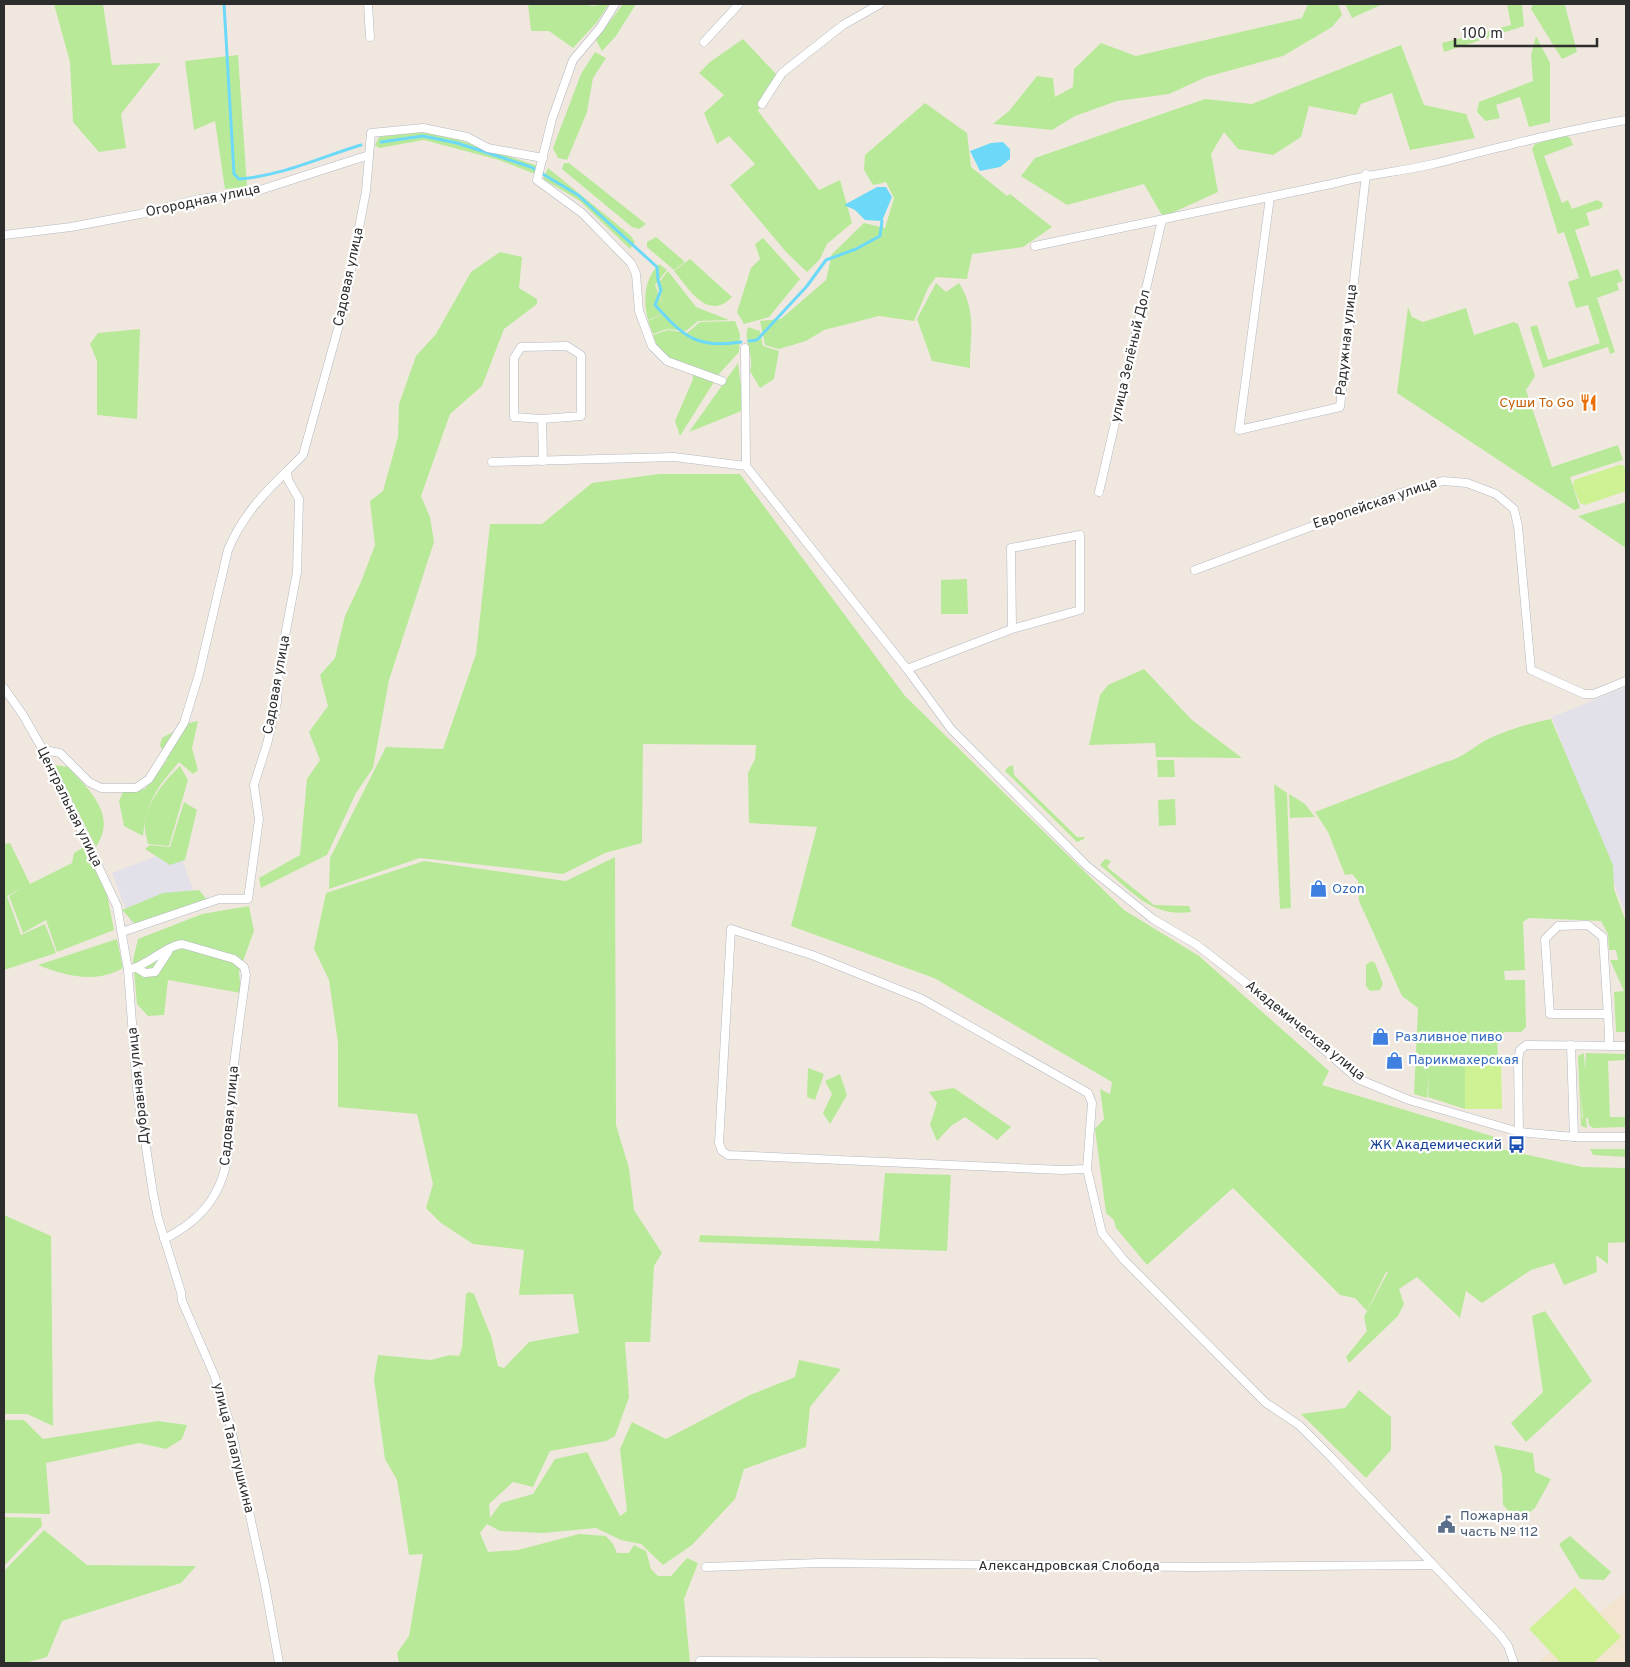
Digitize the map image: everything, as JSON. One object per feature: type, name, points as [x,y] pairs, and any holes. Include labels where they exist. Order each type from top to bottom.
[{"type":"street","points":[[368,4],[370,37]]},
{"type":"street","points":[[615,4],[600,28],[573,60],[552,118],[539,174],[582,213],[631,263],[636,274],[639,311],[652,346],[667,360],[722,381]]},
{"type":"street","points":[[704,42],[739,4]]},
{"type":"street","points":[[762,104],[782,73],[843,25],[880,4]]},
{"type":"street","points":[[1035,246],[1270,197],[1366,174],[1432,165],[1585,127],[1626,120]]},
{"type":"street","name":"Садовая улица","points":[[43,750],[60,753],[94,786],[120,789],[142,785],[149,779],[184,723],[199,674],[232,538],[264,493],[303,455],[344,306],[366,192],[370,132],[423,128],[467,137],[488,148],[543,158]]},
{"type":"street","name":"Огородная улица","points":[[4,235],[71,227],[140,214],[199,199],[254,192],[369,155]]},
{"type":"street","name":"Радужная улица","points":[[1270,197],[1238,430],[1340,407],[1366,174]]},
{"type":"street","name":"улица Зелёный Дол","points":[[1099,492],[1162,220]]},
{"type":"street","points":[[567,346],[580,355],[581,416],[542,419],[514,417],[514,358],[521,347],[567,346]]},
{"type":"street","points":[[492,462],[674,457],[746,466],[745,348]]},
{"type":"street","points":[[542,419],[543,461]]},
{"type":"street","name":"Академическая улица","points":[[746,466],[907,669],[950,728],[1080,859],[1153,919],[1197,945],[1256,991],[1358,1079],[1409,1100],[1519,1132],[1574,1137],[1626,1137]]},
{"type":"street","name":"Садовая улица","points":[[122,932],[219,899],[248,899],[258,819],[254,784],[267,744],[277,702],[279,668],[297,572],[299,499],[288,480],[287,471]]},
{"type":"street","name":"Европейская улица","points":[[1195,570],[1401,493],[1443,481],[1468,483],[1496,494],[1514,509],[1518,526],[1531,670],[1584,694],[1594,694],[1626,681]]},
{"type":"street","points":[[907,669],[1012,629],[1080,610],[1080,535],[1011,548],[1012,629]]},
{"type":"street","name":"Центральная улица","points":[[4,688],[24,715],[43,750],[116,906],[122,932]]},
{"type":"street","points":[[1608,1014],[1550,1014],[1545,939],[1558,926],[1588,925],[1603,937],[1608,1014],[1609,1046]]},
{"type":"street","points":[[1087,1169],[1062,1170],[728,1155],[722,1151],[719,1142],[731,929],[812,955],[922,999],[1088,1093],[1092,1103],[1087,1169],[1102,1234],[1124,1260],[1266,1403],[1299,1426],[1330,1456],[1501,1636],[1508,1646],[1514,1663]]},
{"type":"street","name":"Дубравная улица","points":[[122,932],[128,970],[137,1089],[153,1193],[164,1239]]},
{"type":"street","name":"Садовая улица","points":[[128,970],[137,968],[175,945],[182,944],[234,959],[244,967],[246,975],[229,1104],[230,1146],[224,1177],[213,1201],[198,1217],[182,1230],[164,1239]]},
{"type":"street","points":[[1519,1132],[1518,1060],[1520,1050],[1526,1045],[1626,1046]]},
{"type":"street","points":[[1571,1045],[1574,1137]]},
{"type":"street","name":"улица Талалушкина","points":[[164,1239],[181,1292],[182,1301],[216,1377],[230,1424],[265,1585],[279,1663]]},
{"type":"street","name":"Александровская Слобода","points":[[706,1567],[820,1563],[1183,1566],[1432,1565]]},
{"type":"street","points":[[700,1661],[1096,1663]]},
{"type":"shaded area","points":[[1626,687],[1626,915],[1552,717]]},
{"type":"shaded area","points":[[178,848],[196,898],[131,923],[112,873]]},
{"type":"shaded area","points":[[1575,1587],[1599,1613],[1626,1592],[1626,1663],[1538,1663],[1551,1652],[1529,1629]]},
{"type":"green space","points":[[54,4],[103,4],[112,65],[161,63],[121,114],[126,148],[99,152],[73,122],[70,62]]},
{"type":"green space","points":[[528,4],[589,4],[591,6],[609,4],[597,22],[573,48],[549,31],[531,31]]},
{"type":"green space","points":[[623,4],[636,4],[616,36],[602,51],[596,40]]},
{"type":"green space","points":[[1308,4],[1338,4],[1342,15],[1332,27],[1283,56],[1206,77],[1169,94],[1117,101],[1075,116],[1052,130],[993,124],[1009,111],[1037,76],[1053,78],[1055,97],[1073,87],[1074,69],[1101,43],[1136,56],[1302,18]]},
{"type":"green space","points":[[1345,4],[1383,4],[1352,18]]},
{"type":"green space","points":[[1507,4],[1522,4],[1524,26],[1444,52],[1442,43],[1511,25]]},
{"type":"green space","points":[[1533,4],[1565,5],[1577,52],[1562,59],[1531,9]]},
{"type":"green space","points":[[1536,36],[1550,63],[1550,122],[1529,127],[1520,97],[1496,105],[1500,118],[1486,121],[1477,112],[1479,102],[1533,81],[1531,55]]},
{"type":"green space","points":[[743,39],[776,74],[758,111],[819,190],[840,180],[852,223],[827,244],[820,259],[807,272],[786,252],[730,185],[755,164],[729,136],[717,144],[704,113],[724,95],[699,73],[710,62]]},
{"type":"green space","points":[[1401,45],[1424,105],[1466,114],[1475,138],[1410,150],[1392,93],[1361,104],[1356,115],[1309,106],[1301,137],[1273,155],[1238,149],[1224,132],[1211,154],[1218,192],[1163,217],[1144,184],[1067,205],[1021,176],[1035,158],[1205,99],[1252,104]]},
{"type":"green space","points":[[595,52],[606,58],[593,78],[587,112],[567,160],[558,158],[553,148],[581,74]]},
{"type":"green space","points":[[238,55],[247,187],[225,189],[215,121],[194,130],[185,61]]},
{"type":"green space","points":[[925,103],[967,133],[971,167],[1007,196],[1010,194],[1052,227],[1023,247],[972,254],[967,279],[936,277],[928,288],[914,321],[879,316],[824,330],[806,341],[779,349],[765,345],[760,321],[781,319],[826,280],[832,254],[864,223],[885,228],[894,198],[886,182],[873,185],[864,170],[865,155]]},
{"type":"green space","points":[[420,132],[447,136],[538,166],[535,174],[499,160],[424,140],[379,148],[375,145],[379,137]]},
{"type":"green space","points":[[1565,135],[1570,138],[1573,145],[1544,156],[1562,203],[1568,200],[1572,209],[1597,200],[1603,203],[1602,208],[1586,213],[1590,225],[1575,230],[1591,277],[1618,269],[1623,281],[1617,283],[1619,290],[1597,298],[1615,352],[1610,354],[1608,347],[1543,368],[1530,327],[1537,325],[1548,360],[1600,343],[1588,305],[1576,308],[1568,282],[1579,278],[1564,232],[1558,234],[1532,149],[1535,144]]},
{"type":"green space","points":[[564,163],[569,163],[646,224],[639,229],[632,227],[562,169]]},
{"type":"green space","points":[[548,168],[630,235],[635,242],[630,249],[580,201],[543,179]]},
{"type":"green space","points":[[656,237],[685,262],[674,270],[647,247],[647,242]]},
{"type":"green space","points":[[763,238],[800,279],[769,317],[744,324],[737,312],[751,268],[760,259],[755,244]]},
{"type":"green space","points":[[500,252],[522,257],[519,288],[537,299],[537,304],[504,329],[482,386],[450,414],[421,496],[430,517],[434,542],[389,680],[373,768],[356,793],[327,855],[261,888],[259,878],[300,855],[307,779],[320,760],[309,732],[328,706],[320,675],[335,658],[345,616],[361,582],[375,545],[370,501],[383,491],[398,437],[399,404],[416,356],[436,334],[471,272]]},
{"type":"green space","points":[[690,259],[732,297],[723,304],[715,306],[707,305],[693,294],[674,271]]},
{"type":"green space","points":[[659,264],[667,270],[655,285],[663,305],[657,285],[668,271],[696,307],[729,320],[698,321],[686,331],[667,329],[653,334],[648,321],[666,312],[648,320],[645,297],[650,277]]},
{"type":"green space","points":[[936,283],[946,292],[959,283],[965,293],[971,324],[970,368],[932,361],[917,319]]},
{"type":"green space","points":[[1408,307],[1412,317],[1423,322],[1466,308],[1474,335],[1514,322],[1518,324],[1535,376],[1526,390],[1552,467],[1618,445],[1623,460],[1570,477],[1580,508],[1574,510],[1397,393]]},
{"type":"green space","points":[[735,321],[740,334],[739,352],[719,374],[680,436],[675,421],[693,379],[692,367],[673,359],[663,352],[653,335],[668,330],[687,333],[700,322]]},
{"type":"green space","points":[[748,327],[760,331],[763,346],[779,351],[774,379],[760,388],[750,371],[751,360],[747,339]]},
{"type":"green space","points":[[140,329],[137,419],[97,415],[97,361],[90,344],[98,333]]},
{"type":"green space","points":[[738,363],[744,410],[689,432]]},
{"type":"green space","points":[[1623,465],[1626,469],[1626,491],[1585,505],[1580,503],[1573,486],[1574,480]]},
{"type":"green space","points":[[660,474],[740,474],[905,696],[1124,910],[1199,956],[1329,1071],[1322,1085],[1495,1137],[1501,1149],[1582,1167],[1626,1168],[1626,1242],[1608,1243],[1608,1264],[1596,1255],[1597,1272],[1564,1285],[1554,1263],[1531,1270],[1482,1303],[1466,1291],[1460,1318],[1417,1277],[1399,1289],[1404,1304],[1398,1316],[1349,1363],[1346,1357],[1367,1331],[1364,1317],[1388,1272],[1386,1272],[1367,1311],[1355,1298],[1340,1295],[1233,1188],[1147,1265],[1116,1228],[1114,1220],[1106,1213],[1095,1129],[1104,1119],[1100,1089],[1110,1094],[1112,1082],[934,978],[791,926],[817,827],[749,823],[748,773],[755,759],[756,745],[643,744],[642,843],[605,853],[563,874],[420,858],[329,889],[330,858],[386,747],[443,749],[476,654],[490,524],[542,524],[592,483]]},
{"type":"green space","points":[[1626,502],[1626,548],[1578,516]]},
{"type":"green space","points":[[967,579],[968,614],[941,614],[941,580]]},
{"type":"green space","points":[[1144,669],[1192,720],[1242,758],[1156,757],[1155,743],[1089,745],[1100,695],[1108,685]]},
{"type":"green space","points":[[1551,719],[1613,865],[1614,889],[1626,922],[1626,1032],[1616,1032],[1614,992],[1624,991],[1610,960],[1618,960],[1616,950],[1609,950],[1608,934],[1601,921],[1529,918],[1523,922],[1525,970],[1504,971],[1505,980],[1525,980],[1526,1027],[1521,1032],[1505,1032],[1497,1036],[1498,1058],[1430,1057],[1465,1059],[1465,1109],[1428,1097],[1429,1073],[1427,1098],[1414,1094],[1418,1008],[1402,996],[1359,901],[1358,881],[1352,874],[1345,875],[1328,832],[1315,812],[1457,758],[1484,741],[1505,732]]},
{"type":"green space","points":[[198,721],[192,748],[198,770],[193,774],[179,762],[171,771],[159,787],[150,804],[143,836],[124,826],[119,801],[123,792],[145,789],[167,760],[160,745],[162,738],[189,723]]},
{"type":"green space","points":[[1157,760],[1174,760],[1175,777],[1158,777]]},
{"type":"green space","points":[[54,765],[68,767],[92,794],[98,804],[104,824],[102,835],[96,847]]},
{"type":"green space","points":[[1013,765],[1014,775],[1077,837],[1085,837],[1084,839],[1077,842],[1005,771]]},
{"type":"green space","points":[[180,766],[188,780],[169,846],[148,844],[145,826],[149,808],[162,785]]},
{"type":"green space","points":[[1274,784],[1287,793],[1291,908],[1280,909]]},
{"type":"green space","points":[[1289,794],[1305,804],[1315,817],[1290,818]]},
{"type":"green space","points":[[1175,799],[1176,825],[1159,826],[1158,800]]},
{"type":"green space","points":[[184,802],[197,810],[185,860],[170,865],[145,849],[150,845],[170,847]]},
{"type":"green space","points":[[10,843],[30,884],[72,863],[74,853],[84,847],[107,894],[114,930],[57,952],[46,920],[23,933],[9,896],[23,887],[7,896],[21,935],[45,924],[56,953],[4,970],[4,844]]},
{"type":"green space","points":[[615,857],[616,1125],[629,1168],[634,1210],[662,1253],[654,1266],[650,1342],[625,1342],[629,1397],[615,1436],[606,1441],[550,1451],[533,1487],[513,1482],[489,1504],[490,1518],[501,1503],[533,1494],[555,1459],[587,1452],[620,1516],[627,1511],[620,1449],[632,1422],[666,1439],[750,1395],[795,1377],[799,1360],[841,1369],[810,1407],[806,1447],[744,1469],[735,1499],[692,1545],[663,1565],[641,1544],[621,1540],[596,1528],[543,1533],[500,1531],[487,1524],[480,1533],[488,1552],[518,1550],[579,1534],[606,1536],[613,1544],[617,1553],[629,1553],[634,1545],[646,1551],[651,1569],[658,1576],[671,1576],[687,1558],[698,1563],[684,1599],[690,1663],[399,1663],[397,1653],[409,1636],[423,1554],[409,1555],[397,1480],[385,1459],[374,1379],[378,1355],[431,1360],[450,1355],[459,1356],[462,1348],[466,1294],[469,1292],[474,1294],[491,1336],[498,1366],[504,1368],[529,1342],[579,1333],[573,1294],[519,1295],[524,1250],[473,1244],[441,1223],[426,1208],[433,1184],[417,1114],[338,1107],[338,1043],[329,980],[314,949],[326,893],[424,861],[566,881]]},
{"type":"green space","points":[[1105,859],[1111,861],[1107,867],[1154,905],[1189,906],[1191,912],[1177,913],[1164,911],[1141,900],[1100,865]]},
{"type":"green space","points":[[199,890],[207,900],[135,924],[122,910],[163,893]]},
{"type":"green space","points":[[249,906],[254,931],[239,972],[241,993],[168,980],[164,1015],[148,1016],[137,1004],[133,960],[138,939],[202,914]]},
{"type":"green space","points":[[117,939],[123,968],[112,973],[102,976],[80,977],[38,965]]},
{"type":"green space","points":[[1371,961],[1375,963],[1383,984],[1380,990],[1370,991],[1366,986],[1366,965]]},
{"type":"green space","points":[[1584,1053],[1585,1070],[1586,1053],[1626,1054],[1624,1060],[1608,1061],[1610,1117],[1626,1117],[1626,1127],[1593,1128],[1589,1125],[1588,1118],[1586,1118],[1587,1128],[1581,1126],[1578,1056]]},
{"type":"green space","points":[[1465,1059],[1501,1060],[1502,1109],[1465,1109]]},
{"type":"green space","points":[[808,1068],[824,1074],[815,1100],[807,1097]]},
{"type":"green space","points":[[840,1074],[847,1095],[830,1124],[823,1113],[832,1094],[825,1081]]},
{"type":"green space","points":[[954,1088],[1011,1127],[997,1140],[965,1117],[951,1126],[937,1141],[930,1125],[937,1103],[929,1092]]},
{"type":"green space","points":[[1590,1149],[1626,1149],[1626,1157],[1593,1155]]},
{"type":"green space","points":[[885,1173],[951,1175],[947,1251],[699,1242],[700,1235],[879,1241]]},
{"type":"green space","points":[[4,1215],[51,1236],[53,1426],[27,1414],[4,1414]]},
{"type":"green space","points":[[1545,1311],[1592,1381],[1526,1442],[1511,1423],[1543,1392],[1532,1316]]},
{"type":"green space","points":[[1359,1390],[1391,1417],[1391,1450],[1366,1478],[1301,1414],[1345,1408]]},
{"type":"green space","points":[[4,1420],[24,1420],[43,1439],[158,1421],[187,1425],[182,1439],[166,1449],[139,1443],[46,1463],[50,1514],[4,1513]]},
{"type":"green space","points":[[1494,1445],[1533,1453],[1535,1472],[1551,1479],[1535,1508],[1518,1521],[1503,1505],[1502,1475]]},
{"type":"green space","points":[[4,1517],[41,1518],[42,1526],[4,1566]]},
{"type":"green space","points":[[44,1530],[87,1565],[196,1566],[181,1583],[62,1621],[47,1657],[25,1663],[4,1663],[4,1571]]},
{"type":"green space","points":[[1570,1536],[1611,1572],[1604,1580],[1580,1579],[1559,1544]]},
{"type":"green space","points":[[1575,1587],[1621,1637],[1593,1663],[1561,1663],[1529,1629]]},
{"type":"water","points":[[1003,142],[1010,149],[1010,159],[1000,167],[980,171],[970,151],[991,143]]},
{"type":"water","points":[[877,187],[886,187],[892,197],[882,221],[865,220],[855,210],[844,205]]},
{"type":"waterway","points":[[224,4],[234,174],[239,179],[270,174],[361,145]]},
{"type":"waterway","points":[[381,142],[423,136],[457,143],[531,167],[578,195],[657,267],[661,290],[655,305],[683,333],[702,342],[713,344],[741,342]]},
{"type":"waterway","points":[[749,341],[757,340],[807,286],[826,260],[856,249],[880,236],[882,221]]},
{"type":"place","name":"Суши To Go","points":[[1588,403]]},
{"type":"place","name":"Ozon","points":[[1318,889]]},
{"type":"place","name":"Разливное пиво","points":[[1381,1037]]},
{"type":"place","name":"Парикмахерская","points":[[1394,1060]]},
{"type":"place","name":"ЖК Академический","points":[[1516,1145]]},
{"type":"place","name":"Пожарная часть № 112","points":[[1446,1524]]}]
